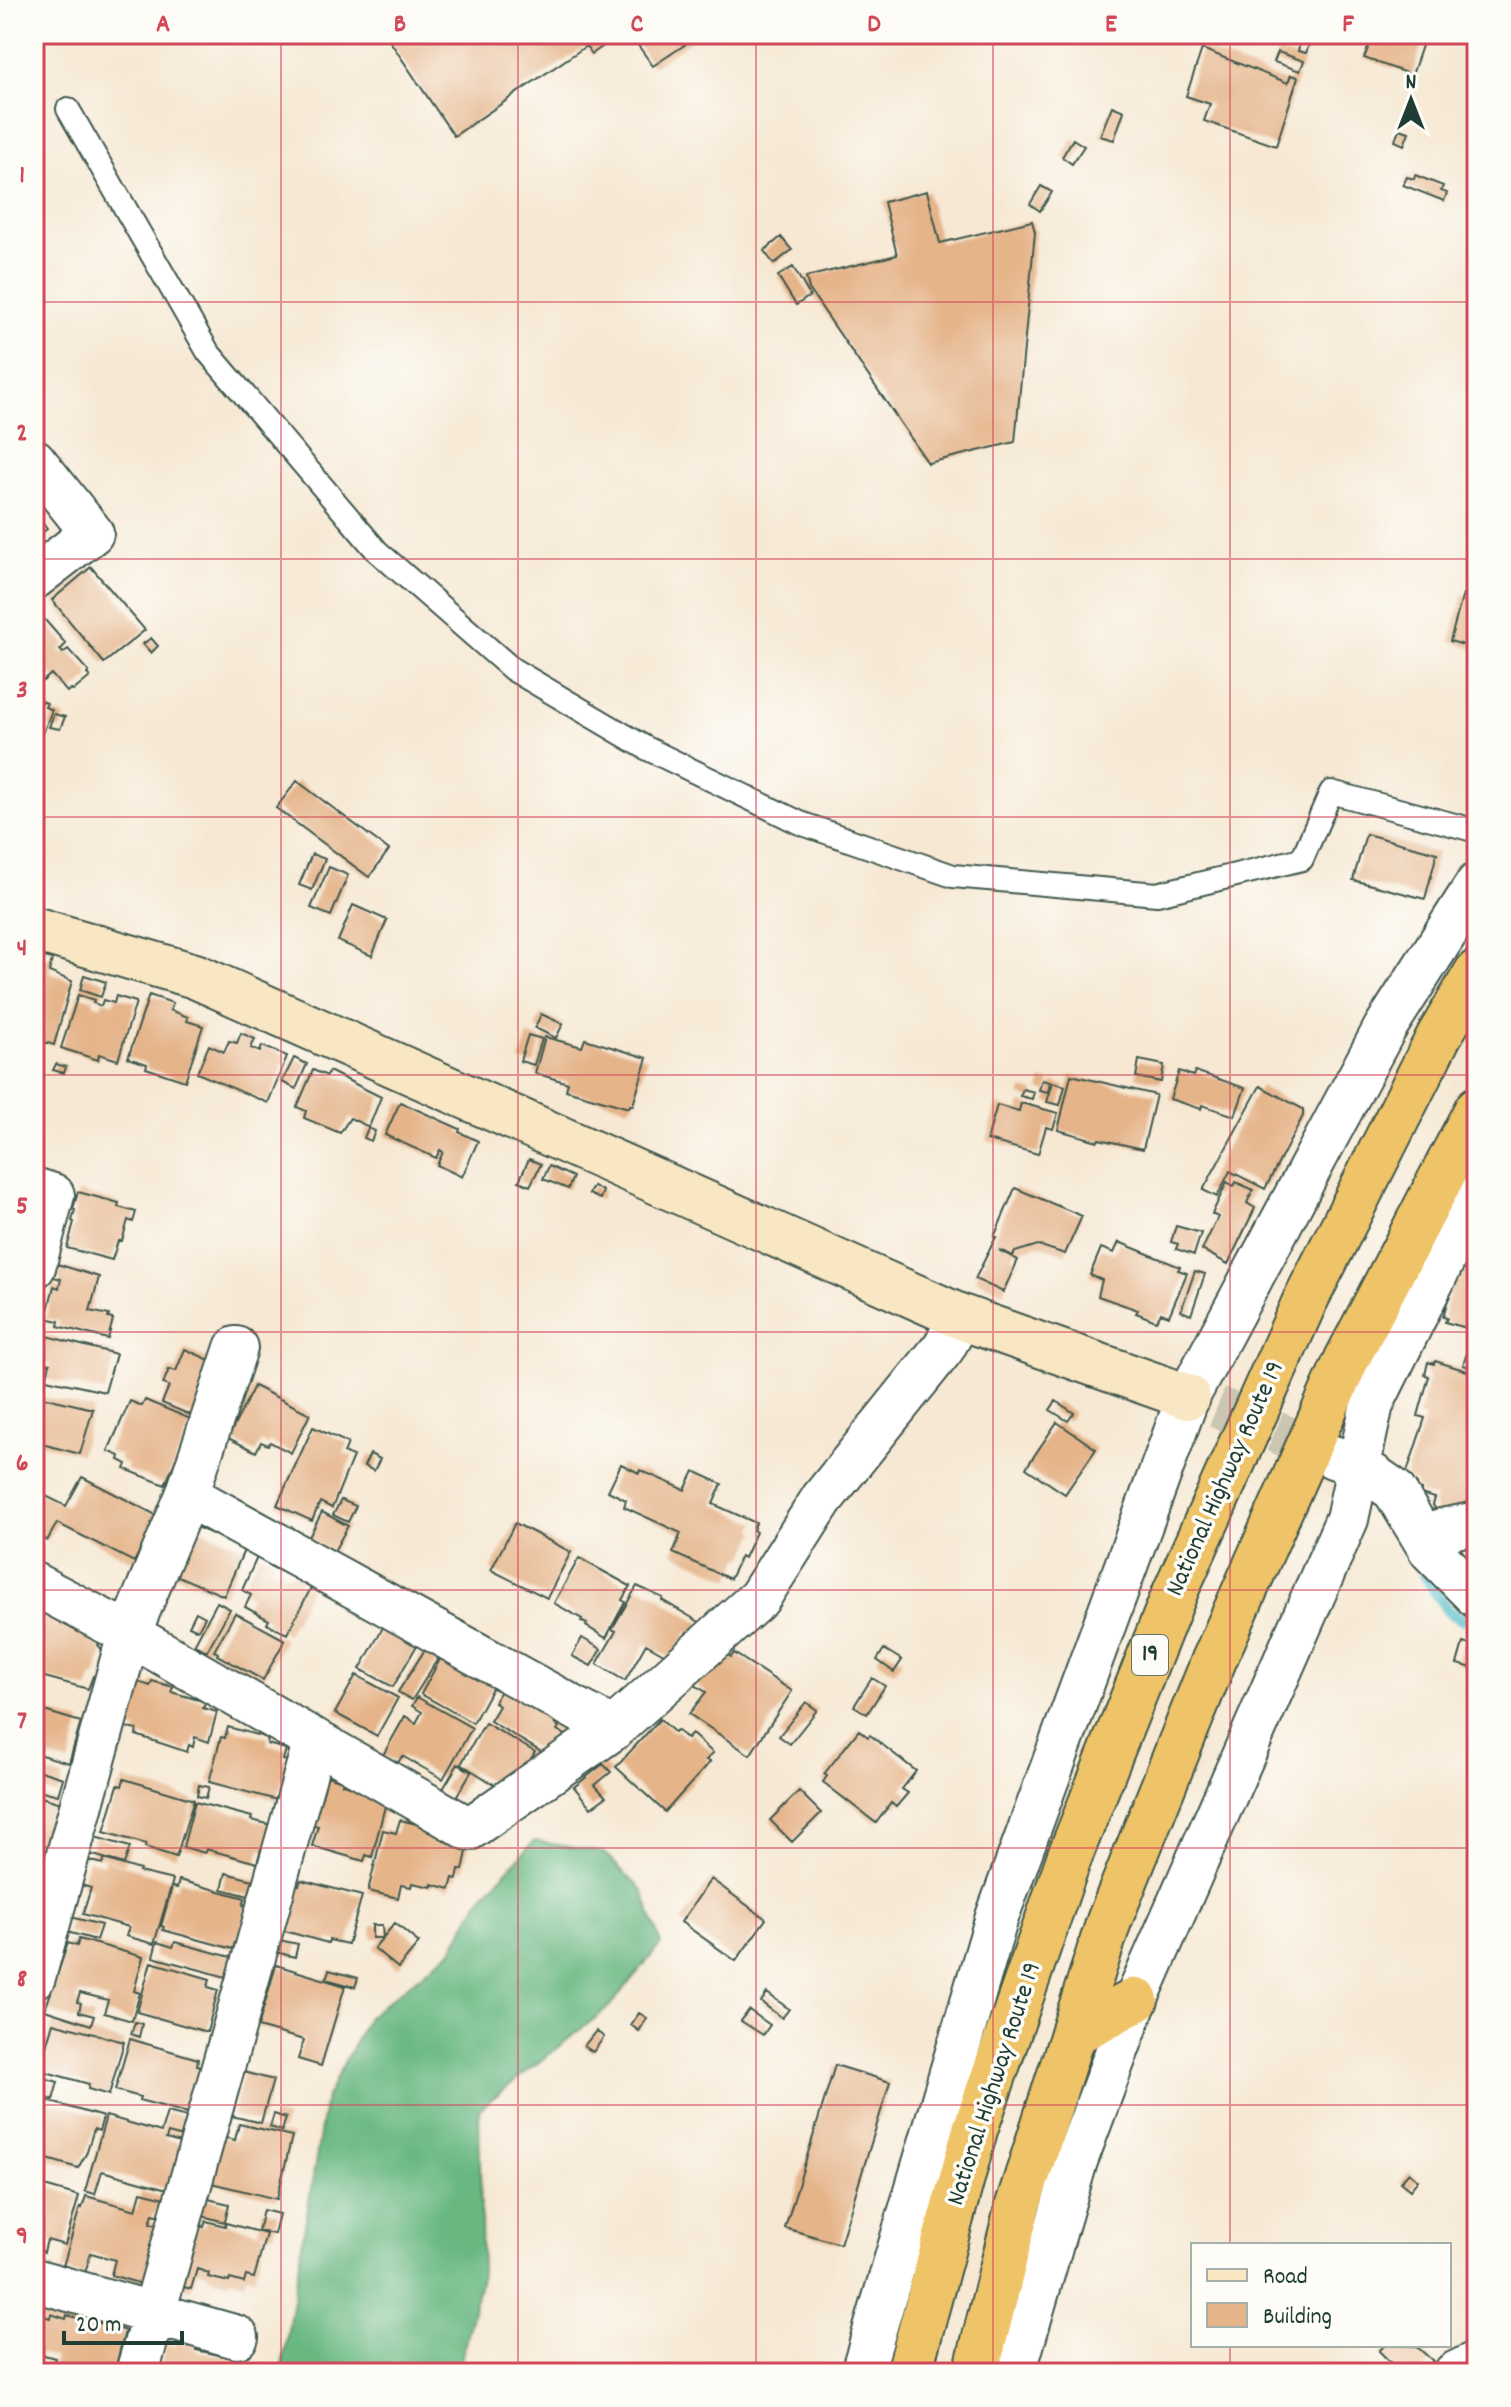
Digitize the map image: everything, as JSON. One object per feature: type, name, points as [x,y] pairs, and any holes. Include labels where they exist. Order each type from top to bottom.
[{"type":"highway","name":"National Highway Route 19","points":[[909,2373],[975,2130],[1069,1858],[1176,1590],[1305,1301],[1439,1036],[1477,972]]},
{"type":"highway","name":"19","points":[[976,2373],[1018,2205],[1109,1921],[1220,1645],[1347,1359],[1477,1109]]},
{"type":"highway","points":[[1073,2034],[1136,2000]]},
{"type":"street","points":[[34,460],[92,533],[34,578]]},
{"type":"street","points":[[862,2373],[997,1917],[1202,1402],[1385,1028],[1477,884]]},
{"type":"street","points":[[34,929],[195,976],[961,1317],[1202,1402]]},
{"type":"street","points":[[34,1189],[53,1195],[34,1267]]},
{"type":"street","points":[[1014,2373],[1076,2161],[1136,2000],[1347,1519],[1345,1461],[1477,1192]]},
{"type":"street","points":[[34,1584],[129,1634],[469,1829],[613,1729],[759,1598],[822,1499],[944,1347],[961,1317]]},
{"type":"street","points":[[34,1977],[129,1634],[187,1495],[236,1348]]},
{"type":"street","points":[[1345,1461],[1394,1490],[1431,1551],[1477,1597]]},
{"type":"street","points":[[187,1495],[613,1729]]},
{"type":"street","points":[[1431,1551],[1441,1530],[1477,1523]]},
{"type":"street","points":[[137,2373],[315,1740]]},
{"type":"street","points":[[34,2280],[237,2337]]},
{"type":"street","points":[[1455,2373],[1477,2362]]},
{"type":"lane","points":[[68,109],[208,352],[377,551],[512,669],[646,748],[800,823],[953,876],[1157,894],[1302,859],[1331,792],[1477,831]]},
{"type":"green space","points":[[534,1841],[604,1853],[642,1890],[661,1944],[608,2008],[479,2109],[482,2273],[458,2373],[281,2373],[326,2097],[368,2017],[452,1950],[478,1902]]},
{"type":"building","points":[[385,34],[621,34],[592,54],[586,46],[454,136]]},
{"type":"building","points":[[636,34],[701,34],[653,66],[632,37]]},
{"type":"building","points":[[1385,34],[1426,34],[1412,75],[1364,58],[1373,36],[1383,39]]},
{"type":"building","points":[[1300,42],[1309,45],[1306,53],[1298,51]]},
{"type":"building","points":[[1202,49],[1288,83],[1291,75],[1298,77],[1276,146],[1204,121],[1210,104],[1186,96]]},
{"type":"building","points":[[1278,52],[1304,61],[1300,71],[1274,62]]},
{"type":"building","points":[[1112,106],[1124,111],[1114,140],[1100,136]]},
{"type":"building","points":[[1399,129],[1409,132],[1404,145],[1395,141]]},
{"type":"building","points":[[1073,139],[1084,146],[1072,164],[1062,157]]},
{"type":"building","points":[[1415,175],[1443,186],[1441,191],[1447,193],[1444,201],[1403,185],[1407,177],[1414,179]]},
{"type":"building","points":[[1041,186],[1052,192],[1040,211],[1030,204]]},
{"type":"building","points":[[927,191],[940,243],[1032,221],[1035,232],[1015,442],[928,463],[809,289],[806,277],[897,255],[884,202]]},
{"type":"building","points":[[781,237],[792,250],[774,264],[764,251]]},
{"type":"building","points":[[793,267],[810,296],[796,305],[778,276]]},
{"type":"building","points":[[34,512],[47,529],[34,539]]},
{"type":"building","points":[[91,567],[145,630],[104,663],[52,600]]},
{"type":"building","points":[[1477,567],[1477,649],[1450,641],[1463,594],[1468,596]]},
{"type":"building","points":[[38,612],[66,644],[60,650],[63,653],[68,649],[89,672],[90,677],[73,691],[67,692],[51,674],[43,681],[34,670],[34,615]]},
{"type":"building","points":[[151,638],[158,646],[151,653],[143,644]]},
{"type":"building","points":[[34,698],[47,703],[45,707],[52,710],[43,733],[34,730]]},
{"type":"building","points":[[54,714],[65,717],[60,729],[49,727]]},
{"type":"building","points":[[297,781],[389,850],[369,877],[276,808]]},
{"type":"building","points":[[1366,834],[1437,853],[1425,899],[1353,880]]},
{"type":"building","points":[[312,854],[325,859],[312,890],[299,885]]},
{"type":"building","points":[[329,867],[348,875],[331,916],[311,908]]},
{"type":"building","points":[[353,905],[387,920],[372,956],[338,941]]},
{"type":"building","points":[[34,954],[52,959],[49,972],[72,981],[54,1045],[34,1039]]},
{"type":"building","points":[[84,975],[106,982],[101,997],[80,990]]},
{"type":"building","points":[[78,995],[101,1006],[103,1000],[114,1003],[116,996],[136,1002],[118,1060],[99,1054],[98,1060],[61,1048]]},
{"type":"building","points":[[149,995],[173,1003],[170,1010],[188,1017],[187,1021],[203,1026],[185,1081],[146,1068],[147,1064],[128,1058]]},
{"type":"building","points":[[541,1014],[563,1024],[556,1038],[535,1028]]},
{"type":"building","points":[[241,1033],[255,1039],[251,1048],[260,1052],[262,1046],[287,1056],[268,1103],[197,1073],[209,1045],[224,1052],[229,1041],[237,1043]]},
{"type":"building","points":[[528,1035],[542,1039],[534,1065],[520,1061]]},
{"type":"building","points":[[545,1037],[582,1047],[585,1039],[647,1058],[633,1105],[629,1108],[566,1090],[568,1083],[535,1073]]},
{"type":"building","points":[[294,1058],[307,1064],[296,1089],[282,1082]]},
{"type":"building","points":[[1139,1060],[1164,1065],[1161,1082],[1136,1077]]},
{"type":"building","points":[[56,1064],[66,1067],[64,1073],[53,1070]]},
{"type":"building","points":[[313,1070],[327,1076],[329,1071],[381,1097],[369,1127],[350,1118],[340,1133],[304,1118],[306,1111],[297,1107]]},
{"type":"building","points":[[1179,1071],[1193,1076],[1195,1071],[1245,1088],[1235,1116],[1170,1099]]},
{"type":"building","points":[[1071,1075],[1156,1095],[1143,1149],[1058,1130]]},
{"type":"building","points":[[1042,1080],[1050,1082],[1048,1092],[1039,1090]]},
{"type":"building","points":[[1053,1082],[1065,1086],[1060,1105],[1047,1102]]},
{"type":"building","points":[[1260,1086],[1303,1109],[1303,1116],[1265,1189],[1230,1171],[1217,1197],[1203,1190]]},
{"type":"building","points":[[1023,1089],[1034,1092],[1032,1099],[1020,1096]]},
{"type":"building","points":[[400,1102],[460,1129],[459,1132],[478,1141],[462,1177],[437,1165],[443,1152],[440,1150],[436,1158],[385,1135]]},
{"type":"building","points":[[1021,1103],[1058,1113],[1053,1129],[1046,1127],[1038,1154],[987,1140],[997,1105],[1019,1111]]},
{"type":"building","points":[[368,1128],[375,1131],[371,1141],[364,1138]]},
{"type":"building","points":[[529,1159],[541,1164],[530,1186],[519,1181]]},
{"type":"building","points":[[549,1166],[573,1177],[568,1189],[543,1179]]},
{"type":"building","points":[[1227,1182],[1234,1186],[1236,1182],[1253,1190],[1247,1203],[1255,1208],[1228,1264],[1202,1250],[1218,1217],[1212,1214]]},
{"type":"building","points":[[593,1186],[603,1191],[600,1199],[589,1194]]},
{"type":"building","points":[[1015,1188],[1082,1216],[1065,1254],[1038,1245],[1015,1252],[1013,1256],[999,1250],[1018,1260],[1003,1292],[975,1279]]},
{"type":"building","points":[[78,1192],[119,1203],[118,1207],[136,1212],[133,1222],[128,1220],[112,1260],[67,1248]]},
{"type":"building","points":[[1176,1226],[1201,1233],[1194,1255],[1176,1249],[1178,1244],[1171,1242]]},
{"type":"building","points":[[1119,1242],[1180,1267],[1178,1270],[1187,1273],[1169,1316],[1161,1313],[1156,1321],[1136,1313],[1138,1310],[1098,1296],[1102,1280],[1090,1275],[1101,1248],[1114,1253]]},
{"type":"building","points":[[57,1264],[99,1277],[90,1311],[109,1315],[108,1318],[113,1319],[108,1339],[58,1326],[59,1321],[46,1318],[54,1286],[59,1288],[61,1279],[54,1277]]},
{"type":"building","points":[[1457,1267],[1477,1273],[1477,1327],[1469,1324],[1467,1328],[1445,1322],[1447,1318],[1443,1317]]},
{"type":"building","points":[[1195,1271],[1205,1274],[1191,1315],[1181,1311]]},
{"type":"building","points":[[39,1334],[116,1354],[105,1392],[46,1379],[50,1364],[34,1360]]},
{"type":"building","points":[[185,1349],[223,1366],[200,1419],[162,1403],[169,1386],[163,1384],[169,1369],[176,1371]]},
{"type":"building","points":[[1468,1350],[1477,1353],[1477,1369],[1463,1365]]},
{"type":"building","points":[[1435,1361],[1477,1374],[1477,1503],[1438,1514],[1433,1505],[1435,1498],[1420,1494],[1421,1490],[1415,1488],[1417,1484],[1406,1475],[1425,1418],[1418,1416],[1429,1376],[1425,1375],[1428,1362],[1434,1364]]},
{"type":"building","points":[[254,1386],[310,1414],[291,1453],[270,1442],[268,1445],[261,1442],[256,1452],[228,1438]]},
{"type":"building","points":[[34,1395],[93,1409],[80,1454],[34,1442]]},
{"type":"building","points":[[145,1400],[193,1420],[165,1485],[125,1469],[127,1464],[119,1460],[120,1456],[108,1451],[130,1401],[142,1406]]},
{"type":"building","points":[[1056,1401],[1074,1413],[1068,1421],[1050,1410]]},
{"type":"building","points":[[1057,1422],[1096,1449],[1065,1494],[1026,1468]]},
{"type":"building","points":[[313,1427],[348,1443],[344,1453],[353,1456],[332,1508],[320,1502],[312,1521],[277,1505]]},
{"type":"building","points":[[370,1454],[380,1459],[374,1471],[364,1466]]},
{"type":"building","points":[[621,1464],[685,1490],[694,1471],[722,1484],[713,1504],[756,1523],[753,1530],[756,1532],[744,1558],[741,1556],[730,1579],[673,1553],[681,1533],[624,1507],[626,1500],[608,1491]]},
{"type":"building","points":[[82,1477],[158,1516],[134,1562],[57,1523],[47,1541],[34,1532],[34,1490],[66,1506]]},
{"type":"building","points":[[341,1500],[356,1506],[348,1522],[333,1515]]},
{"type":"building","points":[[322,1512],[348,1526],[333,1553],[308,1539]]},
{"type":"building","points":[[515,1523],[571,1552],[547,1598],[491,1570]]},
{"type":"building","points":[[194,1526],[245,1548],[224,1596],[173,1574]]},
{"type":"building","points":[[259,1553],[274,1560],[270,1566],[302,1578],[300,1582],[311,1588],[287,1634],[267,1624],[269,1620],[245,1607],[251,1595],[242,1590]]},
{"type":"building","points":[[579,1558],[630,1586],[606,1638],[554,1603]]},
{"type":"building","points":[[637,1586],[663,1598],[701,1623],[693,1636],[687,1632],[671,1658],[646,1644],[625,1681],[597,1664],[616,1631],[612,1629]]},
{"type":"building","points":[[217,1602],[230,1609],[207,1651],[194,1645]]},
{"type":"building","points":[[34,1606],[91,1632],[89,1637],[101,1640],[98,1645],[103,1651],[96,1677],[93,1676],[88,1689],[34,1674]]},
{"type":"building","points":[[196,1612],[205,1617],[198,1630],[189,1626]]},
{"type":"building","points":[[235,1613],[285,1640],[263,1680],[214,1651]]},
{"type":"building","points":[[386,1622],[420,1640],[393,1687],[360,1669]]},
{"type":"building","points":[[582,1638],[601,1649],[591,1666],[572,1656]]},
{"type":"building","points":[[1463,1643],[1477,1647],[1477,1669],[1457,1664]]},
{"type":"building","points":[[428,1645],[441,1654],[412,1700],[398,1692]]},
{"type":"building","points":[[884,1649],[902,1660],[894,1672],[877,1660]]},
{"type":"building","points":[[444,1652],[496,1681],[473,1723],[421,1694]]},
{"type":"building","points":[[734,1653],[792,1691],[750,1755],[689,1714],[706,1692],[695,1685],[727,1654],[731,1657]]},
{"type":"building","points":[[356,1675],[398,1698],[377,1736],[335,1713]]},
{"type":"building","points":[[872,1678],[885,1686],[867,1714],[854,1706]]},
{"type":"building","points":[[136,1681],[150,1686],[152,1681],[173,1687],[171,1692],[206,1702],[203,1708],[217,1712],[209,1742],[195,1737],[193,1747],[189,1745],[187,1752],[136,1735],[137,1730],[123,1727]]},
{"type":"building","points":[[502,1689],[557,1721],[557,1730],[571,1738],[543,1753],[490,1721],[499,1706],[494,1702]]},
{"type":"building","points":[[417,1697],[472,1728],[443,1779],[402,1756],[398,1763],[383,1755],[405,1716],[416,1723],[422,1712],[412,1706]]},
{"type":"building","points":[[806,1702],[817,1710],[790,1744],[779,1736]]},
{"type":"building","points":[[34,1708],[81,1722],[69,1763],[34,1753]]},
{"type":"building","points":[[660,1719],[687,1739],[692,1734],[713,1753],[706,1760],[710,1762],[665,1812],[616,1767]]},
{"type":"building","points":[[485,1723],[535,1752],[519,1779],[510,1774],[502,1789],[461,1764]]},
{"type":"building","points":[[228,1727],[268,1738],[267,1744],[286,1749],[283,1760],[288,1761],[277,1800],[209,1782],[221,1737],[225,1738]]},
{"type":"building","points":[[859,1730],[916,1771],[902,1789],[908,1793],[896,1807],[891,1803],[876,1823],[823,1782],[827,1776],[824,1774]]},
{"type":"building","points":[[458,1764],[471,1772],[456,1797],[443,1789]]},
{"type":"building","points":[[603,1764],[611,1772],[595,1785],[606,1797],[591,1808],[574,1787]]},
{"type":"building","points":[[34,1769],[63,1778],[58,1795],[34,1789]]},
{"type":"building","points":[[327,1776],[386,1802],[372,1857],[366,1855],[364,1861],[312,1846],[318,1826],[307,1823],[319,1778],[327,1779]]},
{"type":"building","points":[[124,1779],[194,1800],[176,1857],[145,1847],[146,1844],[104,1832],[118,1785],[122,1786]]},
{"type":"building","points":[[199,1785],[209,1787],[206,1798],[197,1796]]},
{"type":"building","points":[[799,1791],[821,1813],[792,1842],[770,1820]]},
{"type":"building","points":[[34,1795],[61,1803],[46,1853],[34,1850]]},
{"type":"building","points":[[195,1802],[272,1825],[266,1850],[261,1849],[257,1863],[206,1849],[205,1853],[183,1847]]},
{"type":"building","points":[[400,1820],[429,1827],[428,1832],[445,1836],[444,1841],[468,1847],[463,1870],[459,1869],[450,1889],[412,1883],[411,1887],[401,1885],[398,1898],[368,1891],[383,1830],[396,1833]]},
{"type":"building","points":[[95,1837],[130,1847],[124,1864],[90,1854]]},
{"type":"building","points":[[34,1851],[47,1855],[39,1885],[34,1883]]},
{"type":"building","points":[[104,1859],[173,1880],[154,1944],[126,1936],[129,1927],[83,1914],[91,1888],[81,1885],[88,1860],[103,1864]]},
{"type":"building","points":[[226,1873],[260,1882],[256,1898],[222,1889]]},
{"type":"building","points":[[711,1879],[766,1919],[736,1961],[681,1922]]},
{"type":"building","points":[[179,1880],[245,1898],[243,1905],[248,1906],[238,1942],[235,1942],[233,1949],[163,1930],[161,1926],[172,1887],[177,1888]]},
{"type":"building","points":[[301,1880],[362,1896],[348,1944],[329,1940],[328,1943],[281,1930],[294,1884],[299,1885]]},
{"type":"building","points":[[71,1917],[101,1925],[96,1940],[67,1932]]},
{"type":"building","points":[[395,1923],[419,1943],[398,1968],[374,1948]]},
{"type":"building","points":[[372,1925],[382,1925],[383,1938],[372,1938]]},
{"type":"building","points":[[79,1939],[143,1957],[134,1991],[140,1993],[132,2021],[104,2013],[108,2000],[80,1993],[77,2002],[81,2003],[79,2012],[94,2016],[91,2025],[45,2010],[68,1943],[77,1946]]},
{"type":"building","points":[[274,1939],[298,1944],[295,1957],[272,1951]]},
{"type":"building","points":[[157,1942],[173,1947],[175,1942],[242,1960],[237,1980],[153,1957]]},
{"type":"building","points":[[151,1962],[210,1979],[208,1987],[218,1990],[207,2032],[137,2012]]},
{"type":"building","points":[[276,1965],[345,1986],[321,2066],[298,2059],[304,2040],[258,2027]]},
{"type":"building","points":[[329,1970],[358,1978],[355,1987],[326,1979]]},
{"type":"building","points":[[767,1993],[789,2009],[782,2018],[761,2002]]},
{"type":"building","points":[[749,2010],[770,2025],[763,2035],[741,2021]]},
{"type":"building","points":[[639,2013],[647,2018],[639,2031],[631,2025]]},
{"type":"building","points":[[135,2022],[142,2024],[139,2037],[131,2034]]},
{"type":"building","points":[[53,2023],[124,2042],[109,2095],[88,2089],[89,2084],[39,2070]]},
{"type":"building","points":[[596,2031],[604,2037],[593,2052],[584,2046]]},
{"type":"building","points":[[130,2039],[198,2059],[197,2065],[201,2066],[188,2113],[115,2090]]},
{"type":"building","points":[[835,2065],[890,2082],[840,2244],[785,2228]]},
{"type":"building","points":[[244,2072],[273,2080],[261,2123],[232,2116]]},
{"type":"building","points":[[34,2075],[58,2082],[53,2100],[34,2094]]},
{"type":"building","points":[[34,2097],[103,2117],[99,2131],[94,2129],[78,2168],[34,2155]]},
{"type":"building","points":[[167,2112],[195,2119],[190,2139],[168,2133],[166,2139],[184,2144],[167,2189],[102,2171],[95,2194],[85,2191],[106,2116],[161,2132]]},
{"type":"building","points":[[274,2114],[286,2118],[282,2131],[270,2127]]},
{"type":"building","points":[[239,2124],[292,2136],[277,2199],[207,2182],[218,2136],[235,2140]]},
{"type":"building","points":[[1409,2172],[1418,2180],[1410,2190],[1400,2182]]},
{"type":"building","points":[[34,2183],[79,2196],[65,2245],[47,2240],[44,2252],[34,2249]]},
{"type":"building","points":[[141,2192],[173,2200],[168,2218],[153,2214],[150,2223],[162,2226],[145,2285],[111,2275],[115,2260],[91,2253],[84,2276],[62,2270],[86,2196],[136,2210]]},
{"type":"building","points":[[200,2197],[229,2204],[225,2222],[195,2214]]},
{"type":"building","points":[[263,2210],[279,2214],[274,2234],[258,2231]]},
{"type":"building","points":[[206,2221],[266,2234],[254,2278],[246,2276],[244,2283],[230,2279],[229,2282],[208,2277],[209,2273],[197,2269],[191,2289],[177,2285],[198,2225],[204,2227]]},
{"type":"building","points":[[34,2300],[39,2301],[36,2312],[41,2312],[40,2315],[84,2318],[125,2331],[114,2373],[69,2373],[52,2369],[55,2358],[40,2354],[39,2359],[34,2357]]},
{"type":"building","points":[[1477,2312],[1477,2334],[1466,2324]]},
{"type":"building","points":[[177,2341],[197,2346],[196,2350],[247,2361],[250,2365],[248,2373],[159,2373],[166,2344],[176,2346]]},
{"type":"building","points":[[1383,2347],[1417,2347],[1433,2361],[1421,2373],[1392,2373],[1390,2371],[1395,2367],[1379,2351]]},
{"type":"waterway","points":[[1425,1575],[1448,1611],[1462,1619]]},
{"type":"tunnel","points":[[1217,1407],[1332,1456]]}]
